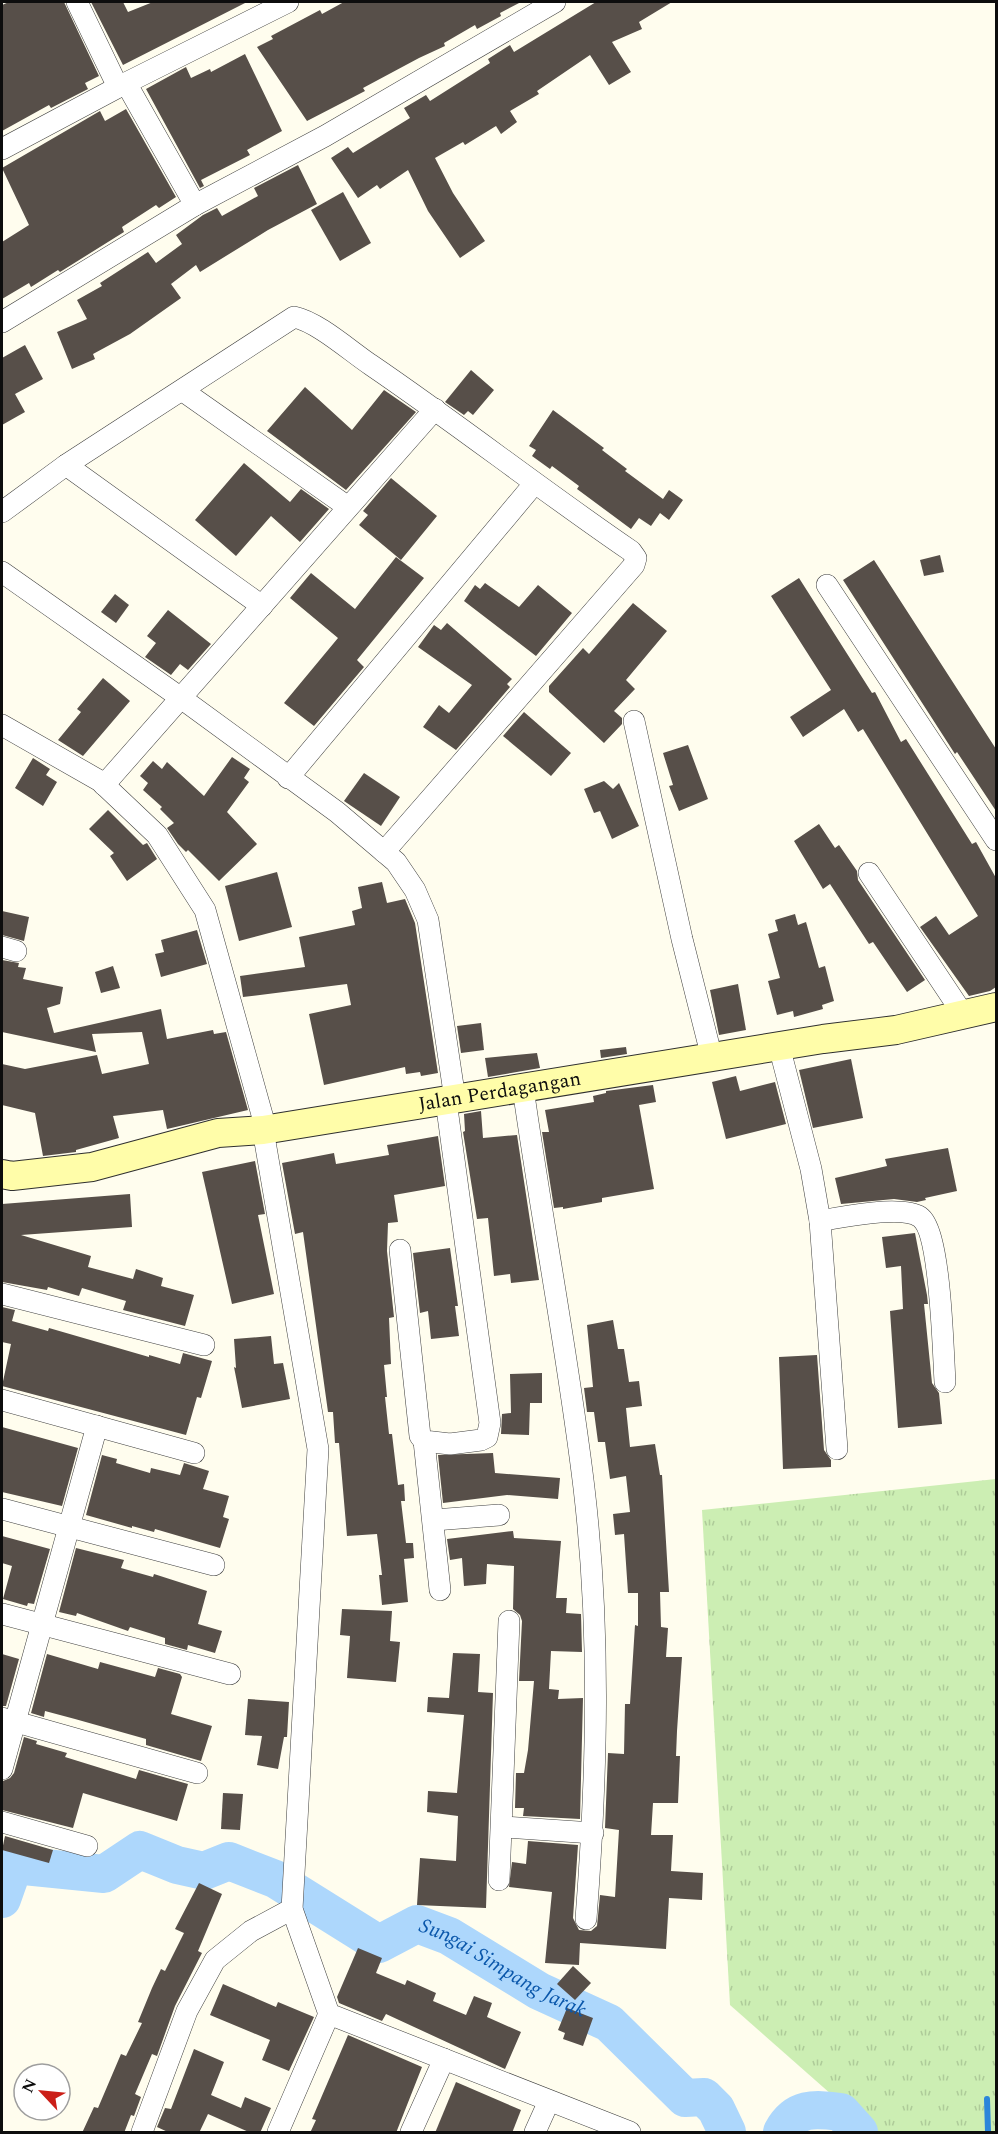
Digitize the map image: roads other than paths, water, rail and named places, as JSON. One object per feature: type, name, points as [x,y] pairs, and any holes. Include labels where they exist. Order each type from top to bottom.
[{"type":"street","points":[[77,2],[122,85],[195,205]]},
{"type":"street","points":[[2,150],[122,85],[288,2]]},
{"type":"street","points":[[2,322],[195,205],[325,135],[555,2]]},
{"type":"street","points":[[2,512],[66,465],[294,317],[318,328],[435,409],[534,484],[631,551],[635,562],[384,852]]},
{"type":"street","points":[[183,391],[348,507]]},
{"type":"street","points":[[104,785],[435,409]]},
{"type":"street","points":[[66,465],[262,606]]},
{"type":"street","points":[[288,778],[534,484]]},
{"type":"street","points":[[2,572],[181,698],[337,812],[396,862],[415,890],[428,920],[490,1424],[487,1437],[481,1440],[450,1444],[424,1441]]},
{"type":"street","points":[[827,585],[996,840]]},
{"type":"street","points":[[634,721],[711,1058]]},
{"type":"street","points":[[2,725],[104,785],[157,835],[205,910],[264,1130],[318,1449],[301,1780],[292,1904],[330,2014],[278,2133]]},
{"type":"street","points":[[869,873],[963,1014]]},
{"type":"street","name":"Jalan Perdagangan","points":[[2,1174],[12,1176],[92,1167],[218,1133],[264,1130],[778,1046],[896,1030],[996,1006]]},
{"type":"street","points":[[778,1046],[811,1169],[820,1221],[837,1449]]},
{"type":"street","points":[[523,1088],[584,1488],[597,1693],[593,1833],[586,1919]]},
{"type":"street","points":[[820,1221],[873,1211],[918,1216],[927,1225],[935,1255],[945,1382]]},
{"type":"street","points":[[400,1250],[420,1436],[424,1441],[434,1520],[440,1590]]},
{"type":"street","points":[[2,1294],[204,1345]]},
{"type":"street","points":[[2,1400],[194,1453]]},
{"type":"street","points":[[2,1769],[8,1720],[42,1625],[97,1426]]},
{"type":"street","points":[[2,1509],[214,1565]]},
{"type":"street","points":[[434,1520],[499,1515]]},
{"type":"street","points":[[2,1614],[230,1674]]},
{"type":"street","points":[[499,1880],[503,1827],[509,1621]]},
{"type":"street","points":[[8,1720],[197,1773]]},
{"type":"street","points":[[2,1822],[87,1846]]},
{"type":"street","points":[[503,1827],[593,1833]]},
{"type":"street","points":[[142,2133],[187,2011],[215,1960],[251,1931],[292,1904]]},
{"type":"street","points":[[330,2014],[630,2133]]},
{"type":"street","points":[[411,2133],[444,2059]]},
{"type":"street","points":[[535,2133],[549,2101]]},
{"type":"waterway","name":"Sungai Simpang Jarak","points":[[2,1899],[14,1865],[104,1874],[140,1850],[177,1865],[204,1871],[229,1861],[275,1879],[379,1944],[417,1924],[449,1936],[539,1991],[609,2023],[685,2098],[704,2097],[716,2109],[727,2132]]},
{"type":"waterway","points":[[987,2099],[988,2132]]},
{"type":"waterway","name":"Sungai Simpang Jarak","points":[[782,2132],[793,2117],[815,2110],[841,2112],[859,2132]]}]
